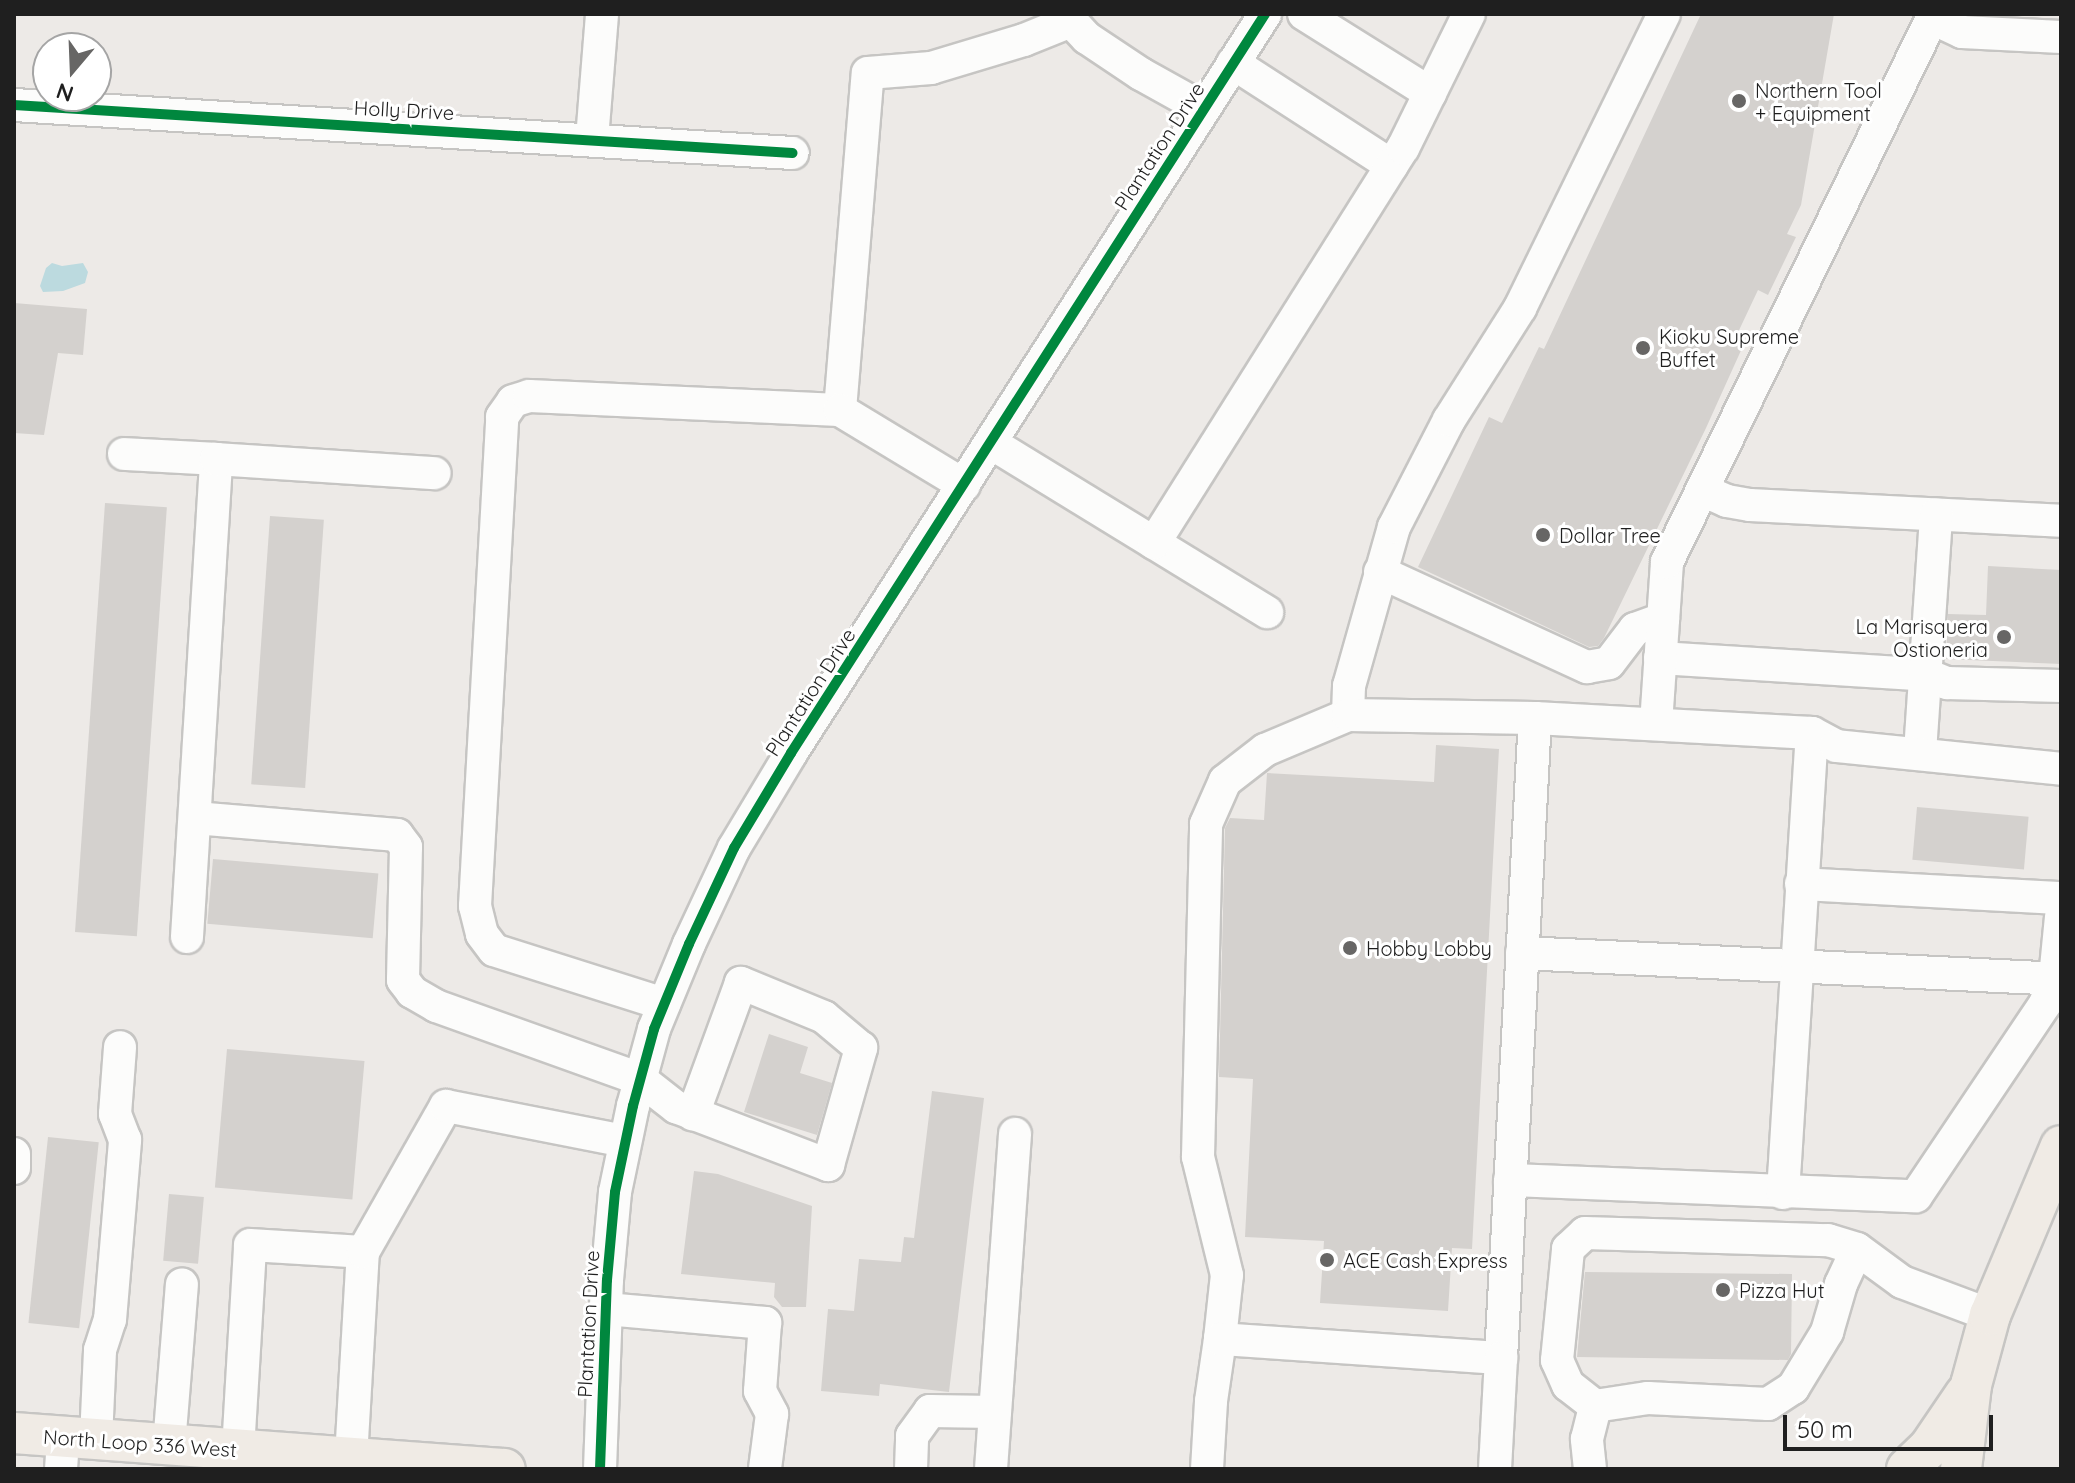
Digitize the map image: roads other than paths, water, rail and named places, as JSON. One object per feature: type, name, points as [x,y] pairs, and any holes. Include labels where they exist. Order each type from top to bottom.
[{"type":"main road","points":[[1961,1469],[1971,1385],[1990,1315],[2061,1146]]},
{"type":"main road","points":[[1907,1469],[1929,1448],[1971,1385]]},
{"type":"main road","name":"North Loop 336 West","points":[[14,1433],[74,1448],[169,1445],[238,1450],[288,1461],[505,1469]]},
{"type":"street","points":[[592,139],[602,14]]},
{"type":"street","name":"Plantation Drive","points":[[600,1469],[606,1309],[615,1192],[625,1141],[640,1079],[664,1004],[734,848],[1265,14]]},
{"type":"street","points":[[1304,14],[1430,93]]},
{"type":"street","points":[[1154,543],[1392,166],[1469,14]]},
{"type":"street","points":[[1348,715],[1349,686],[1394,527],[1449,420],[1520,308],[1664,14]]},
{"type":"street","points":[[1656,724],[1667,562],[1933,16],[1962,32],[2061,37]]},
{"type":"street","points":[[840,410],[868,73],[931,68],[1024,40],[1071,18],[1087,38],[1141,74],[1204,109]]},
{"type":"street","points":[[1233,63],[1392,166]]},
{"type":"street","name":"Holly Drive","points":[[14,105],[793,153]]},
{"type":"street","points":[[664,1004],[494,950],[475,906],[502,417],[513,401],[529,396],[840,410],[964,485]]},
{"type":"street","points":[[991,443],[1267,612]]},
{"type":"street","points":[[124,454],[435,473]]},
{"type":"street","points":[[187,937],[216,459]]},
{"type":"street","points":[[1702,490],[1750,505],[2061,521]]},
{"type":"street","points":[[1920,752],[1936,515]]},
{"type":"street","points":[[1380,572],[1587,667],[1609,663],[1635,629],[1645,622],[1663,619]]},
{"type":"street","points":[[1660,658],[1927,675],[1947,683],[2061,686]]},
{"type":"street","points":[[1207,1469],[1211,1401],[1227,1275],[1198,1157],[1206,824],[1225,781],[1265,750],[1348,715],[1535,718],[1812,733],[1836,746],[1920,752],[2061,769]]},
{"type":"street","points":[[1495,1469],[1535,718]]},
{"type":"street","points":[[1783,1193],[1795,964],[1812,733]]},
{"type":"street","points":[[195,818],[397,835],[406,847],[403,980],[412,992],[436,1006],[640,1079],[676,1107],[693,1114],[828,1165],[861,1048],[824,1017],[741,983],[693,1114]]},
{"type":"street","points":[[1801,884],[2061,898]]},
{"type":"street","points":[[1510,1180],[1916,1196],[2045,1004],[2058,979],[2061,917]]},
{"type":"street","points":[[1522,953],[2058,979]]},
{"type":"street","points":[[74,1448],[110,1320],[125,1140],[115,1114],[120,1047]]},
{"type":"street","points":[[359,1462],[363,1252],[446,1106],[625,1141]]},
{"type":"street","points":[[991,1469],[1015,1134]]},
{"type":"street","points":[[14,1154],[14,1168]]},
{"type":"street","points":[[1857,1249],[1841,1284],[1827,1332],[1793,1388],[1768,1404],[1648,1398],[1595,1406],[1568,1385],[1557,1360],[1568,1249],[1585,1233],[1828,1240],[1857,1249],[1902,1282],[1990,1315]]},
{"type":"street","points":[[238,1450],[250,1245],[363,1252]]},
{"type":"street","points":[[169,1445],[182,1285]]},
{"type":"street","points":[[606,1309],[765,1323],[760,1391],[772,1414],[765,1469]]},
{"type":"street","points":[[1220,1339],[1501,1358]]},
{"type":"street","points":[[1590,1469],[1587,1439],[1595,1406]]},
{"type":"street","points":[[911,1469],[912,1436],[930,1411],[995,1412]]},
{"type":"water","points":[[52,263],[62,266],[83,263],[88,272],[85,283],[63,291],[43,292],[40,286],[46,268]]},
{"type":"place","name":"Northern Tool + Equipment","points":[[1739,101]]},
{"type":"place","name":"Kioku Supreme Buffet","points":[[1643,348]]},
{"type":"place","name":"Dollar Tree","points":[[1543,535]]},
{"type":"place","name":"La Marisquera Ostioneria","points":[[2004,637]]},
{"type":"place","name":"Hobby Lobby","points":[[1350,948]]},
{"type":"place","name":"ACE Cash Express","points":[[1327,1260]]},
{"type":"place","name":"Pizza Hut","points":[[1723,1290]]}]
